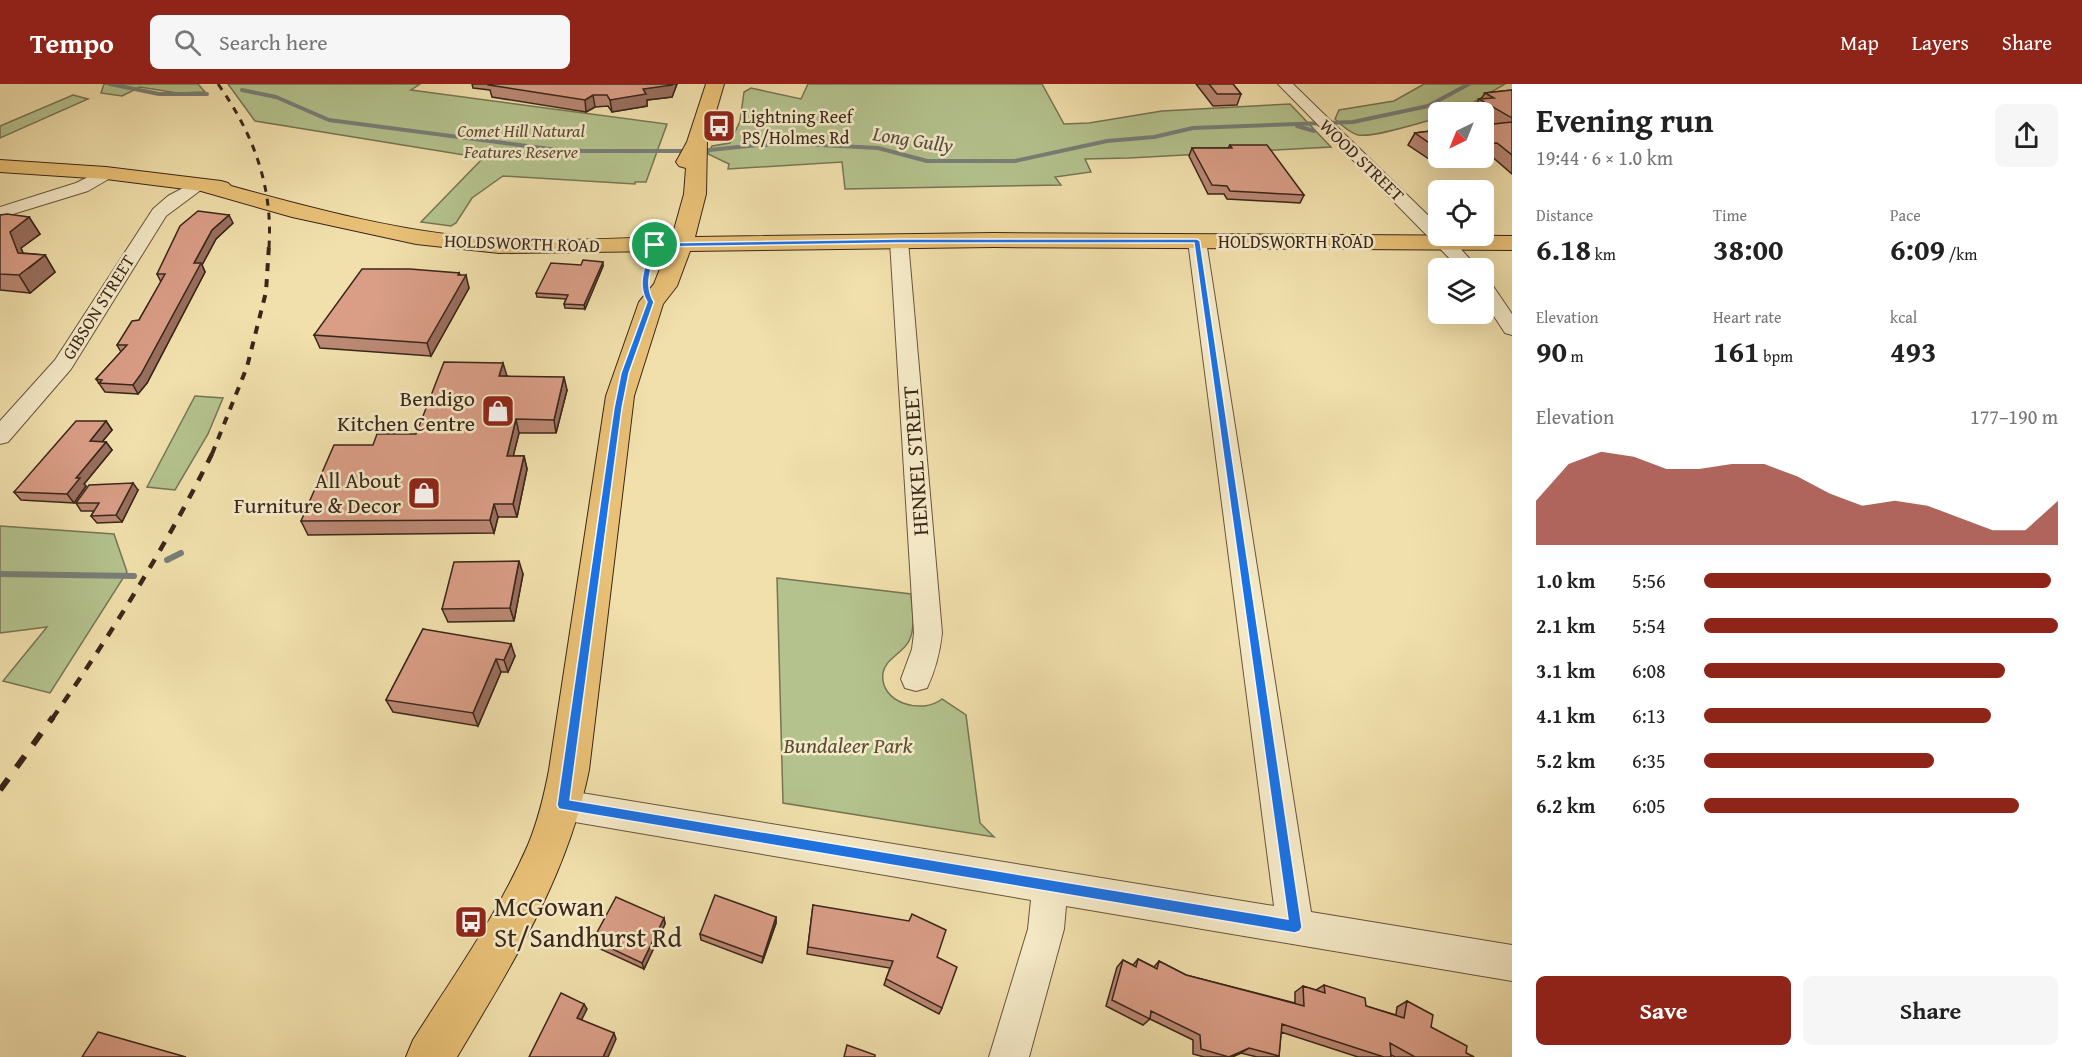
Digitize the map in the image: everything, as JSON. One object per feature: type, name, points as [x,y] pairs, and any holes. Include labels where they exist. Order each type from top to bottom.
[{"type":"main road","points":[[676,189],[694,150],[715,84]]},
{"type":"main road","points":[[430,1057],[526,895],[553,837],[563,805],[618,408],[625,373],[651,302],[665,286],[681,245],[694,194],[694,150]]},
{"type":"main road","name":"HOLDSWORTH ROAD","points":[[0,166],[106,173],[200,184],[292,210],[361,225],[436,240],[491,246],[652,252],[681,245],[899,241],[1428,238]]},
{"type":"main road","name":"HOLDSWORTH ROAD","points":[[1494,242],[1512,243]]},
{"type":"main road","points":[[651,302],[644,291],[652,252]]},
{"type":"street","name":"WOOD STREET","points":[[1286,84],[1428,225]]},
{"type":"street","points":[[0,213],[82,187],[106,173]]},
{"type":"street","name":"GIBSON STREET","points":[[0,436],[63,364],[159,213],[174,200],[200,184]]},
{"type":"street","name":"HENKEL STREET","points":[[899,241],[928,633],[926,649],[915,680]]},
{"type":"street","points":[[1197,241],[1295,927]]},
{"type":"street","name":"WOOD STREET","points":[[1448,246],[1460,258]]},
{"type":"street","points":[[1494,302],[1512,329]]},
{"type":"street","points":[[563,805],[1512,963]]},
{"type":"street","points":[[1009,1057],[1046,929],[1050,886]]},
{"type":"green space","points":[[104,84],[198,84],[205,92],[177,93],[140,87],[122,96],[101,93]]},
{"type":"green space","name":"Comet Hill Natural Features Reserve","points":[[228,84],[420,84],[411,90],[667,124],[646,182],[635,182],[635,184],[503,176],[472,198],[456,223],[451,226],[421,222],[483,158],[255,121]]},
{"type":"green space","points":[[808,84],[1042,84],[1064,124],[1089,123],[1162,111],[1290,104],[1331,147],[1085,159],[1091,172],[1055,177],[1061,185],[845,189],[842,162],[728,169],[729,164],[708,154],[712,146],[730,143],[740,121],[744,92],[751,88],[801,99]]},
{"type":"green space","points":[[1424,84],[1505,84],[1474,102],[1428,102],[1428,121],[1386,132],[1358,135],[1335,119],[1339,110],[1394,101]]},
{"type":"green space","points":[[73,95],[88,99],[0,138],[0,126]]},
{"type":"green space","points":[[195,396],[223,398],[208,434],[175,490],[147,487]]},
{"type":"green space","points":[[0,526],[114,534],[127,572],[50,693],[3,681],[47,627],[0,633]]},
{"type":"green space","name":"Bundaleer Park","points":[[777,578],[911,594],[913,618],[911,636],[906,645],[884,668],[884,683],[888,692],[903,703],[924,706],[942,699],[966,715],[980,823],[994,837],[783,803]]},
{"type":"building","points":[[1209,84],[1233,84],[1241,94],[1217,94]]},
{"type":"building","points":[[489,85],[672,85],[643,89],[646,94],[610,100],[607,95],[593,95],[585,100]]},
{"type":"building","points":[[1512,90],[1512,118],[1494,108],[1494,102],[1484,102],[1479,99],[1494,98],[1485,93]]},
{"type":"building","points":[[1512,122],[1512,155],[1497,143],[1494,143],[1494,124]]},
{"type":"building","points":[[1428,131],[1428,142],[1415,133]]},
{"type":"building","points":[[1230,145],[1267,145],[1304,195],[1230,191],[1227,186],[1212,185],[1192,148],[1232,148]]},
{"type":"building","points":[[198,211],[229,215],[212,230],[194,263],[201,263],[141,374],[133,385],[99,383],[102,380],[96,379],[127,345],[117,345],[132,321],[139,320],[165,274],[157,274],[180,226]]},
{"type":"building","points":[[0,215],[29,217],[10,232],[18,253],[45,255],[19,275],[0,274]]},
{"type":"building","points":[[583,260],[603,262],[584,305],[564,304],[568,295],[536,293],[551,263],[581,265]]},
{"type":"building","points":[[362,269],[410,269],[466,275],[427,343],[314,335]]},
{"type":"building","points":[[444,362],[503,363],[499,376],[564,377],[554,420],[516,419],[507,456],[524,456],[513,504],[494,504],[490,520],[301,521],[334,445],[373,445],[377,434],[416,434]]},
{"type":"building","points":[[76,421],[106,421],[90,441],[106,442],[76,478],[80,478],[67,494],[14,492]]},
{"type":"building","points":[[133,483],[116,515],[91,516],[99,503],[76,503],[89,485]]},
{"type":"building","points":[[519,561],[510,608],[442,609],[454,562]]},
{"type":"building","points":[[423,629],[511,644],[504,660],[496,659],[473,713],[386,700]]},
{"type":"building","points":[[715,895],[776,917],[763,957],[700,934]]},
{"type":"building","points":[[616,897],[664,918],[642,963],[593,940]]},
{"type":"building","points":[[813,905],[909,921],[912,914],[946,930],[937,957],[957,967],[942,1008],[886,979],[893,961],[808,947]]},
{"type":"building","points":[[1138,959],[1157,969],[1159,961],[1186,975],[1304,1006],[1303,986],[1325,993],[1324,985],[1365,998],[1366,1006],[1404,1018],[1407,1001],[1433,1015],[1431,1027],[1467,1046],[1466,1053],[1474,1057],[1415,1057],[1390,1043],[1391,1057],[1384,1057],[1282,1024],[1279,1056],[1249,1048],[1229,1057],[1201,1049],[1200,1035],[1151,1011],[1150,1019],[1112,1000],[1123,960],[1136,967]]},
{"type":"building","points":[[561,993],[584,1004],[577,1018],[614,1033],[603,1057],[529,1057]]},
{"type":"building","points":[[98,1032],[186,1057],[82,1057]]},
{"type":"building","points":[[847,1045],[875,1055],[875,1057],[844,1057]]},
{"type":"waterway","name":"Long Gully","points":[[110,84],[159,94],[207,94]]},
{"type":"waterway","name":"Long Gully","points":[[700,151],[758,145],[800,144],[878,148],[927,161],[1015,161],[1107,141],[1154,137],[1193,128],[1353,122],[1428,106],[1469,84]]},
{"type":"waterway","name":"Long Gully","points":[[242,90],[276,97],[329,120],[565,151],[690,151]]},
{"type":"waterway","points":[[1297,126],[1314,131]]},
{"type":"waterway","points":[[167,560],[181,553]]},
{"type":"waterway","points":[[0,574],[134,576]]},
{"type":"railway","points":[[218,84],[251,141],[258,161],[268,203],[269,245]]},
{"type":"railway","points":[[212,453],[247,367],[266,292],[269,245]]},
{"type":"railway","points":[[52,719],[137,588],[212,453]]},
{"type":"railway","points":[[0,790],[53,717]]},
{"type":"place","name":"Lightning Reef PS/Holmes Rd","points":[[719,126]]},
{"type":"place","name":"Bendigo Kitchen Centre","points":[[498,411]]},
{"type":"place","name":"All About Furniture & Decor","points":[[424,493]]},
{"type":"place","name":"McGowan St/Sandhurst Rd","points":[[471,922]]},
{"type":"route","points":[[899,241],[1197,241],[1295,927],[563,805],[618,408],[625,373],[651,302],[644,291],[647,264],[655,245],[899,241]]}]
